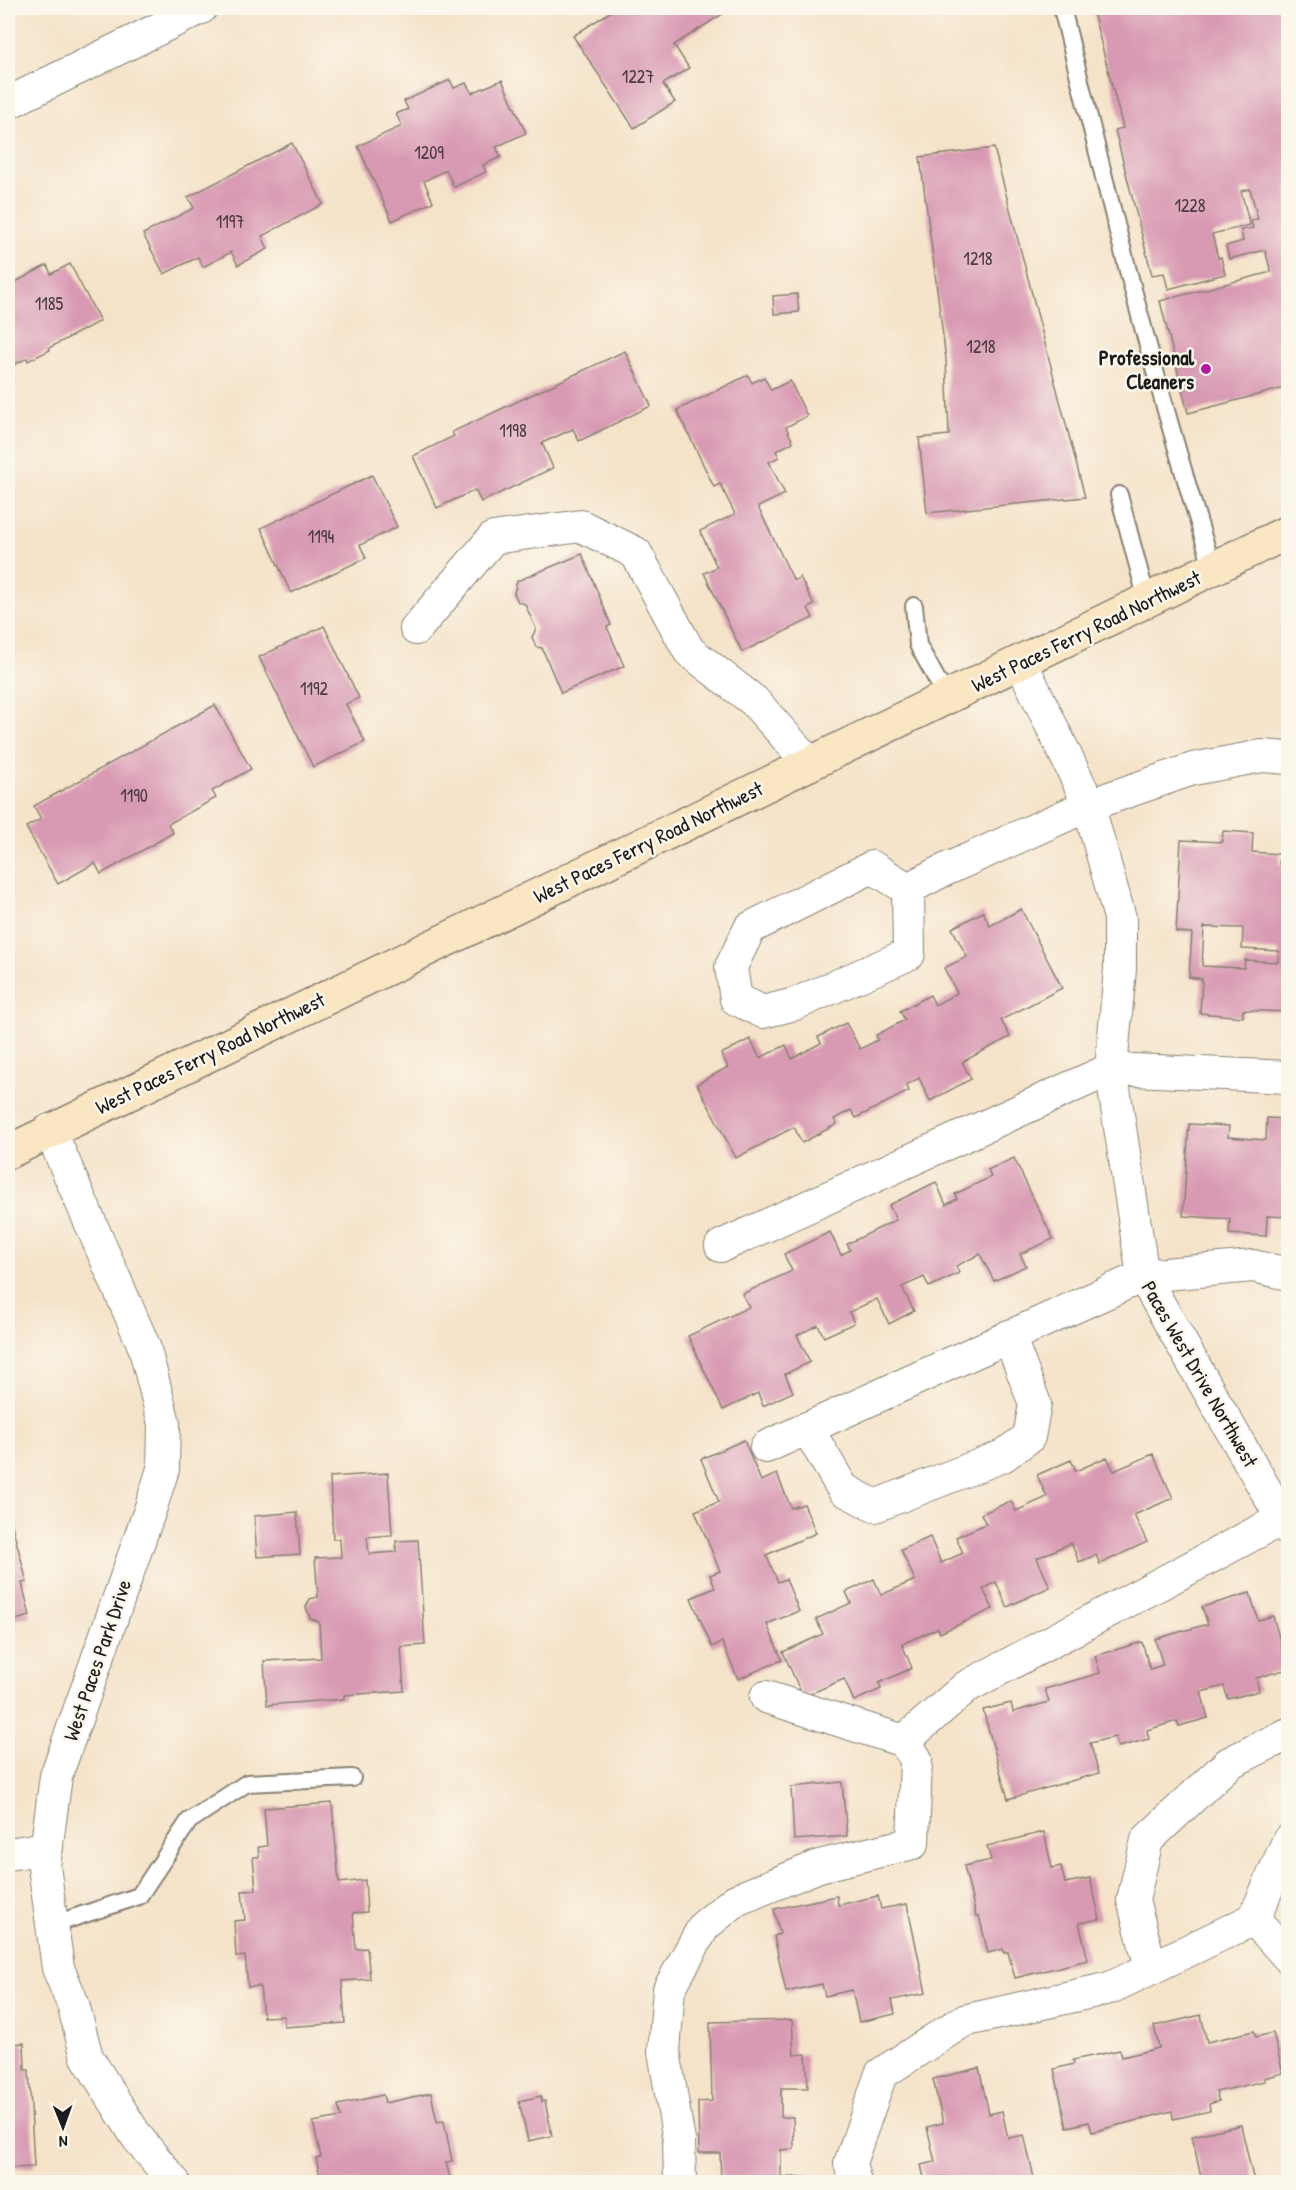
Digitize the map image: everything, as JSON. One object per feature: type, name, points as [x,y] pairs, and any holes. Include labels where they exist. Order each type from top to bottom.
[{"type":"main road","name":"West Paces Ferry Road Northwest","points":[[8,1152],[1288,532]]},
{"type":"street","points":[[8,103],[201,8]]},
{"type":"street","points":[[416,629],[493,538],[581,526],[636,553],[689,651],[754,701],[810,764]]},
{"type":"street","name":"Paces West Drive Northwest","points":[[1021,662],[1089,805],[1120,918],[1120,969],[1111,1069],[1143,1276],[1285,1524]]},
{"type":"street","points":[[908,889],[936,874],[1089,805],[1193,770],[1262,756],[1288,758]]},
{"type":"street","points":[[872,867],[908,889],[909,954],[795,1004],[763,1012],[736,999],[730,967],[750,928],[872,867]]},
{"type":"street","points":[[722,1246],[1111,1069],[1288,1077]]},
{"type":"street","name":"West Paces Park Drive","points":[[50,1130],[144,1346],[164,1423],[163,1469],[56,1776],[44,1866],[58,1968],[73,2004],[87,2057],[137,2137],[174,2182]]},
{"type":"street","points":[[766,1447],[1143,1276],[1253,1266],[1288,1275]]},
{"type":"street","points":[[807,1428],[843,1490],[875,1506],[1003,1456],[1029,1437],[1035,1404],[1009,1336]]},
{"type":"street","points":[[904,1741],[966,1687],[1285,1524]]},
{"type":"street","points":[[680,2182],[679,2141],[664,2051],[669,1989],[704,1926],[736,1900],[819,1866],[913,1843],[916,1759],[904,1741],[766,1697]]},
{"type":"street","points":[[1151,1968],[1133,1900],[1147,1840],[1229,1763],[1288,1734]]},
{"type":"street","points":[[855,2182],[850,2163],[881,2074],[963,2021],[1110,1988],[1254,1919],[1288,1841]]},
{"type":"street","points":[[8,1854],[46,1848]]},
{"type":"street","points":[[1254,1919],[1288,1957]]},
{"type":"lane","points":[[1062,8],[1112,213],[1187,487],[1213,568]]},
{"type":"lane","points":[[1119,495],[1147,600]]},
{"type":"lane","points":[[914,606],[918,645],[947,698]]},
{"type":"lane","points":[[52,1925],[139,1896],[189,1821],[247,1783],[351,1778]]},
{"type":"building","points":[[616,8],[732,8],[674,45],[689,68],[663,84],[675,102],[634,128],[573,36]]},
{"type":"building","points":[[1092,8],[1288,8],[1288,387],[1188,413],[1160,301],[1271,272],[1265,250],[1229,259],[1226,246],[1243,241],[1241,230],[1253,228],[1251,220],[1258,219],[1250,189],[1241,191],[1250,225],[1212,234],[1225,274],[1168,289],[1164,273],[1152,275],[1115,130],[1123,128]]},
{"type":"building","points":[[450,80],[454,88],[466,83],[472,93],[502,80],[526,133],[496,147],[501,157],[483,165],[486,172],[454,187],[446,170],[424,181],[433,202],[392,221],[358,146],[402,126],[396,114],[408,109],[404,101]]},
{"type":"building","points":[[292,143],[323,204],[262,236],[268,249],[238,265],[231,252],[203,267],[198,257],[164,274],[143,234],[194,208],[188,197]]},
{"type":"building","points":[[994,148],[1085,497],[927,513],[919,438],[949,435],[946,359],[920,157]]},
{"type":"building","points":[[70,264],[100,321],[49,348],[50,350],[8,368],[8,286],[47,265],[51,274]]},
{"type":"building","points":[[797,294],[799,312],[774,314],[773,296]]},
{"type":"building","points":[[625,351],[651,406],[579,441],[573,429],[542,443],[553,468],[481,502],[475,490],[437,508],[413,456],[454,436],[452,432]]},
{"type":"building","points":[[748,375],[752,383],[764,377],[771,390],[790,381],[807,416],[786,427],[793,442],[776,451],[779,457],[769,462],[785,494],[758,507],[794,581],[800,577],[814,605],[808,608],[813,618],[742,652],[704,573],[717,567],[700,531],[735,514],[720,484],[714,487],[677,410]]},
{"type":"building","points":[[372,475],[397,527],[360,545],[366,558],[291,593],[261,528]]},
{"type":"building","points":[[582,554],[611,625],[607,627],[624,666],[561,693],[542,648],[536,647],[532,637],[536,629],[525,604],[518,602],[514,593],[517,581]]},
{"type":"building","points":[[324,626],[359,698],[346,704],[365,742],[313,767],[259,657]]},
{"type":"building","points":[[215,705],[251,769],[212,791],[216,798],[168,824],[173,833],[101,874],[95,863],[58,884],[26,827],[41,819],[34,806]]},
{"type":"building","points":[[1223,831],[1253,833],[1252,852],[1280,854],[1279,864],[1288,865],[1287,1012],[1243,1010],[1243,1017],[1200,1013],[1202,979],[1189,977],[1192,933],[1176,932],[1181,840],[1222,842]],"holes":[[[1204,927],[1243,928],[1242,949],[1279,951],[1278,962],[1245,960],[1244,968],[1202,966]]]},
{"type":"building","points":[[1021,909],[1062,988],[1001,1020],[1010,1037],[962,1062],[971,1079],[930,1101],[919,1078],[906,1085],[909,1091],[856,1118],[851,1110],[834,1119],[837,1124],[802,1143],[794,1127],[736,1158],[697,1084],[728,1067],[721,1054],[750,1039],[760,1058],[786,1045],[792,1059],[821,1043],[818,1037],[846,1023],[860,1049],[878,1040],[876,1035],[905,1020],[900,1011],[930,995],[935,1005],[957,993],[944,968],[967,957],[952,928],[983,912],[990,926]]},
{"type":"building","points":[[1267,1118],[1288,1119],[1288,1217],[1267,1216],[1266,1236],[1229,1234],[1230,1219],[1183,1216],[1189,1124],[1229,1126],[1228,1137],[1266,1140]]},
{"type":"building","points":[[1014,1158],[1053,1239],[1020,1254],[1026,1266],[994,1281],[980,1254],[956,1266],[959,1273],[929,1287],[924,1277],[902,1287],[914,1311],[889,1324],[877,1299],[849,1312],[854,1323],[824,1337],[818,1325],[797,1335],[810,1362],[785,1374],[793,1392],[763,1406],[758,1393],[723,1410],[688,1336],[749,1307],[742,1294],[792,1271],[784,1254],[830,1232],[841,1255],[850,1250],[847,1244],[896,1220],[889,1205],[936,1182],[946,1205],[957,1199],[955,1194],[991,1177],[988,1170]]},
{"type":"building","points":[[744,1440],[761,1481],[777,1474],[791,1508],[804,1504],[816,1533],[766,1555],[778,1582],[786,1579],[799,1611],[767,1624],[782,1660],[738,1679],[722,1642],[712,1647],[691,1598],[715,1588],[710,1575],[720,1571],[695,1511],[719,1502],[701,1459]]},
{"type":"building","points":[[1153,1454],[1173,1498],[1134,1515],[1147,1542],[1100,1564],[1096,1555],[1079,1562],[1071,1543],[1037,1558],[1050,1587],[1007,1607],[996,1582],[983,1589],[993,1609],[940,1633],[938,1628],[902,1644],[912,1668],[879,1683],[881,1689],[854,1701],[844,1679],[803,1697],[783,1652],[823,1634],[816,1619],[851,1603],[846,1592],[874,1579],[881,1595],[915,1580],[901,1550],[930,1537],[941,1563],[963,1553],[956,1537],[986,1524],[981,1514],[1011,1501],[1016,1511],[1047,1497],[1037,1475],[1071,1460],[1076,1471],[1107,1457],[1114,1471]]},
{"type":"building","points":[[388,1473],[392,1535],[367,1537],[369,1554],[396,1552],[396,1541],[418,1540],[425,1645],[401,1647],[404,1691],[344,1695],[344,1699],[267,1705],[264,1661],[321,1658],[319,1622],[310,1618],[306,1607],[310,1599],[318,1597],[315,1558],[341,1557],[340,1539],[333,1539],[330,1477]]},
{"type":"building","points":[[8,1510],[27,1582],[22,1583],[30,1616],[8,1622]]},
{"type":"building","points":[[297,1512],[300,1554],[257,1557],[254,1516]]},
{"type":"building","points":[[1250,1593],[1258,1620],[1273,1616],[1288,1669],[1256,1678],[1259,1691],[1228,1699],[1224,1686],[1201,1692],[1208,1718],[1179,1726],[1177,1721],[1147,1730],[1149,1739],[1118,1747],[1115,1737],[1090,1743],[1099,1773],[1008,1799],[983,1710],[1011,1703],[1013,1712],[1049,1702],[1045,1689],[1100,1673],[1095,1656],[1142,1642],[1150,1669],[1163,1665],[1155,1639],[1208,1624],[1202,1607]]},
{"type":"building","points":[[842,1782],[847,1836],[794,1840],[791,1787]]},
{"type":"building","points":[[332,1803],[339,1883],[365,1880],[367,1912],[353,1913],[356,1949],[367,1948],[370,1979],[342,1981],[345,2023],[284,2027],[284,2016],[263,2017],[260,1986],[248,1987],[245,1956],[236,1957],[234,1921],[245,1920],[242,1891],[256,1890],[253,1857],[259,1857],[258,1847],[267,1846],[264,1808]]},
{"type":"building","points":[[1044,1832],[1052,1868],[1061,1866],[1065,1883],[1090,1878],[1100,1919],[1079,1923],[1088,1960],[1015,1978],[1008,1952],[1004,1953],[1003,1949],[988,1953],[964,1866],[991,1860],[987,1846]]},
{"type":"building","points":[[837,1896],[838,1905],[878,1896],[881,1909],[907,1904],[926,1993],[892,2000],[895,2014],[859,2022],[852,1990],[825,1996],[822,1984],[786,1992],[774,1936],[780,1934],[774,1909]]},
{"type":"building","points":[[1201,2015],[1207,2042],[1254,2031],[1256,2037],[1273,2033],[1283,2073],[1264,2078],[1265,2081],[1216,2092],[1219,2101],[1209,2104],[1210,2111],[1173,2119],[1172,2111],[1092,2132],[1089,2122],[1067,2127],[1054,2069],[1074,2064],[1073,2060],[1120,2050],[1122,2057],[1159,2048],[1154,2026]]},
{"type":"building","points":[[792,2020],[794,2055],[806,2054],[808,2088],[781,2088],[781,2117],[793,2117],[794,2149],[781,2150],[781,2177],[809,2177],[809,2182],[721,2182],[720,2153],[699,2153],[698,2102],[712,2101],[710,2022]]},
{"type":"building","points":[[24,2043],[25,2070],[29,2070],[34,2167],[8,2168],[8,2044]]},
{"type":"building","points":[[979,2068],[989,2114],[1002,2111],[1008,2138],[1024,2135],[1035,2182],[925,2182],[921,2165],[935,2162],[927,2127],[943,2123],[933,2079]]},
{"type":"building","points":[[431,2093],[437,2122],[444,2121],[452,2161],[446,2162],[451,2182],[321,2182],[316,2158],[321,2157],[313,2122],[341,2117],[338,2105],[383,2095],[385,2103]]},
{"type":"building","points":[[541,2096],[542,2102],[545,2101],[552,2136],[528,2141],[519,2101]]},
{"type":"building","points":[[1241,2125],[1254,2182],[1202,2182],[1192,2136]]},
{"type":"place","name":"Professional Cleaners","points":[[1206,369]]}]
